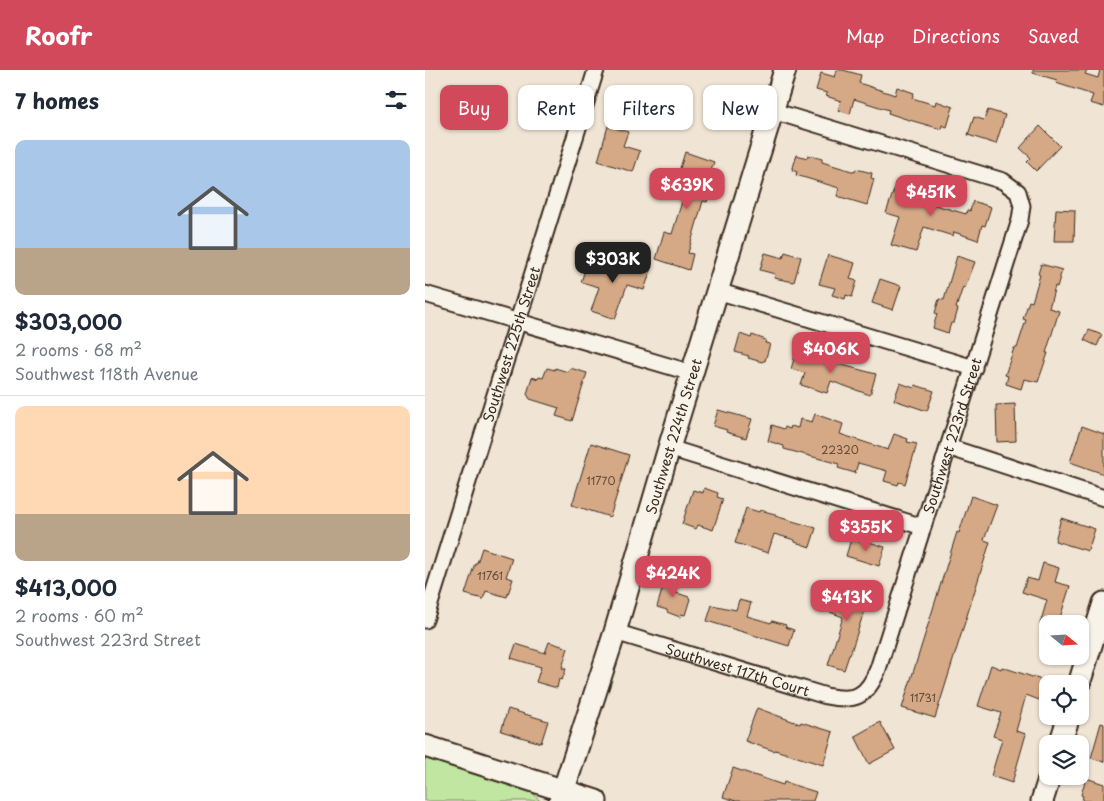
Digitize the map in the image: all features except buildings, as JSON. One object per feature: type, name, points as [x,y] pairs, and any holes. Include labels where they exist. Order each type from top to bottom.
[{"type":"street","name":"Southwest 225th Street","points":[[425,620],[596,70]]},
{"type":"street","name":"Southwest 224th Street","points":[[777,97],[785,70]]},
{"type":"street","name":"Southwest 223rd Street","points":[[777,112],[998,179],[1014,188],[1021,199],[1022,213],[879,669],[871,683],[860,696]]},
{"type":"street","name":"Southwest 224th Street","points":[[562,796],[615,632],[669,448],[767,130]]},
{"type":"street","points":[[717,291],[974,368]]},
{"type":"street","points":[[425,294],[692,373]]},
{"type":"street","points":[[948,447],[1104,498]]},
{"type":"street","points":[[669,448],[923,527]]},
{"type":"street","points":[[1082,675],[1104,603]]},
{"type":"street","name":"Southwest 117th Court","points":[[615,632],[826,696],[853,698],[860,696]]},
{"type":"street","points":[[425,746],[502,769],[562,796],[597,801]]},
{"type":"street","points":[[1042,801],[1047,785]]},
{"type":"green space","points":[[425,752],[531,791],[540,801],[425,801]]}]
